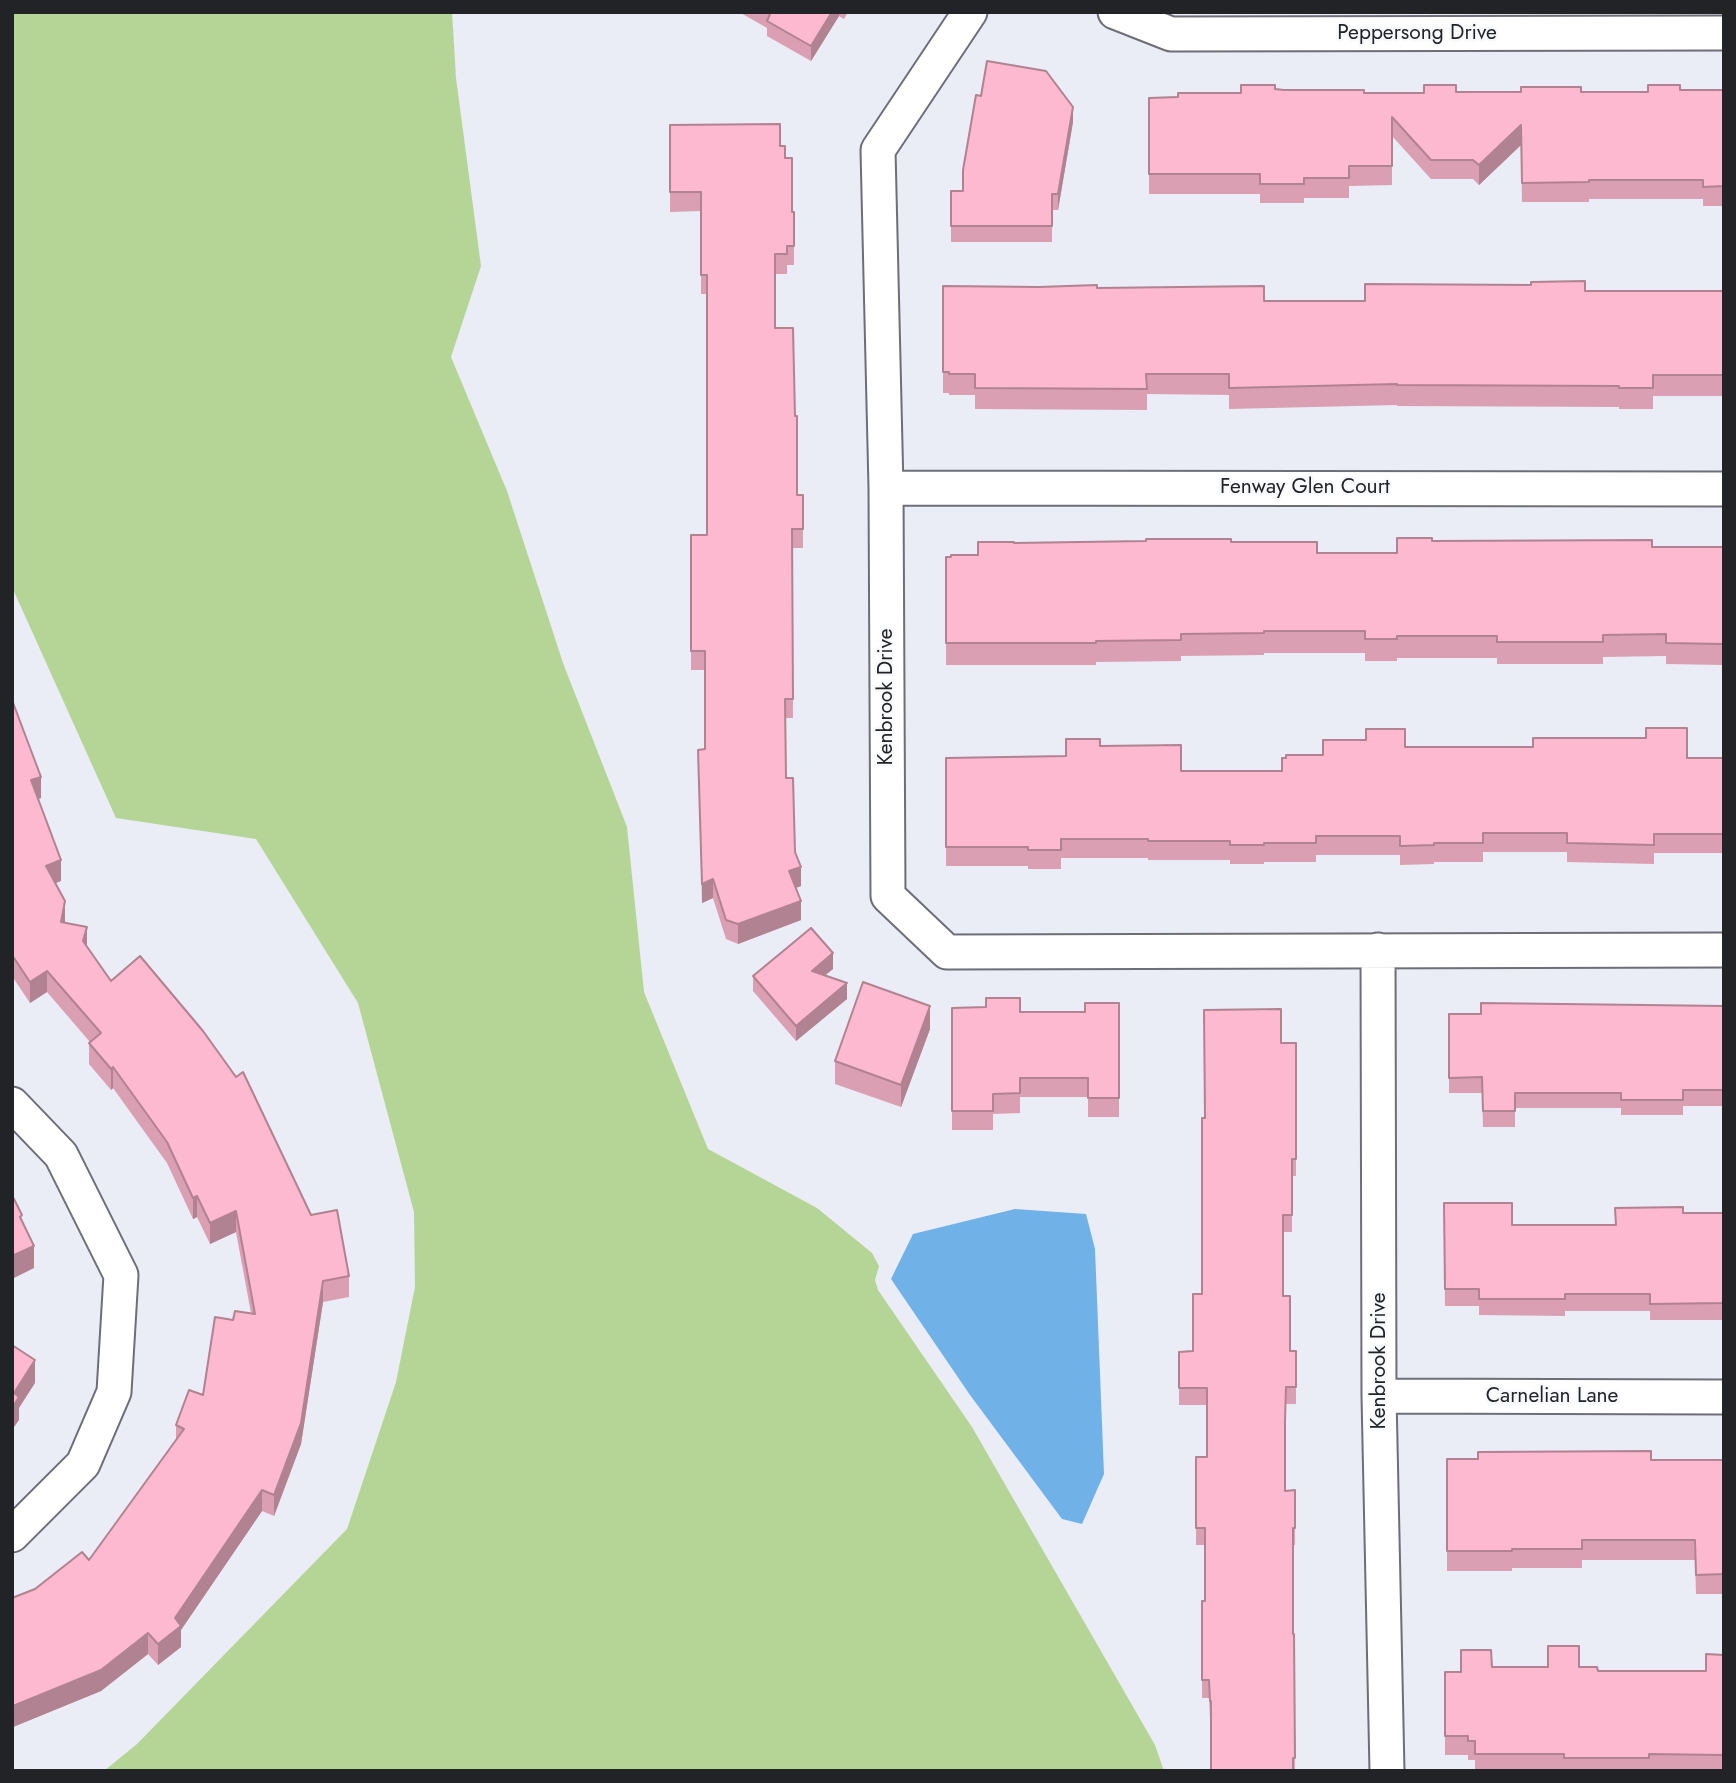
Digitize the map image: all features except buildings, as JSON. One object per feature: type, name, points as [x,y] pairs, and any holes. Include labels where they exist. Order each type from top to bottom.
[{"type":"street","name":"Kenbrook Drive","points":[[970,12],[878,150],[887,488],[888,896],[947,952],[1724,950]]},
{"type":"street","name":"Peppersong Drive","points":[[1115,12],[1171,34],[1724,33]]},
{"type":"street","name":"Fenway Glen Court","points":[[887,488],[1724,489]]},
{"type":"street","name":"Kenbrook Drive","points":[[1378,950],[1379,1396],[1387,1771]]},
{"type":"street","points":[[12,1104],[61,1155],[121,1275],[114,1392],[83,1464],[12,1535]]},
{"type":"street","name":"Carnelian Lane","points":[[1379,1396],[1724,1397]]},
{"type":"green space","points":[[12,12],[452,12],[456,78],[481,266],[451,357],[507,491],[563,663],[627,827],[644,992],[708,1149],[817,1208],[872,1253],[879,1266],[875,1280],[878,1290],[972,1427],[1155,1745],[1164,1771],[104,1771],[137,1744],[347,1529],[396,1382],[415,1287],[414,1212],[358,1003],[256,839],[116,818],[12,587]]},
{"type":"water","points":[[1015,1209],[1086,1214],[1095,1249],[1104,1474],[1082,1524],[1062,1519],[970,1395],[891,1279],[913,1234]]}]
